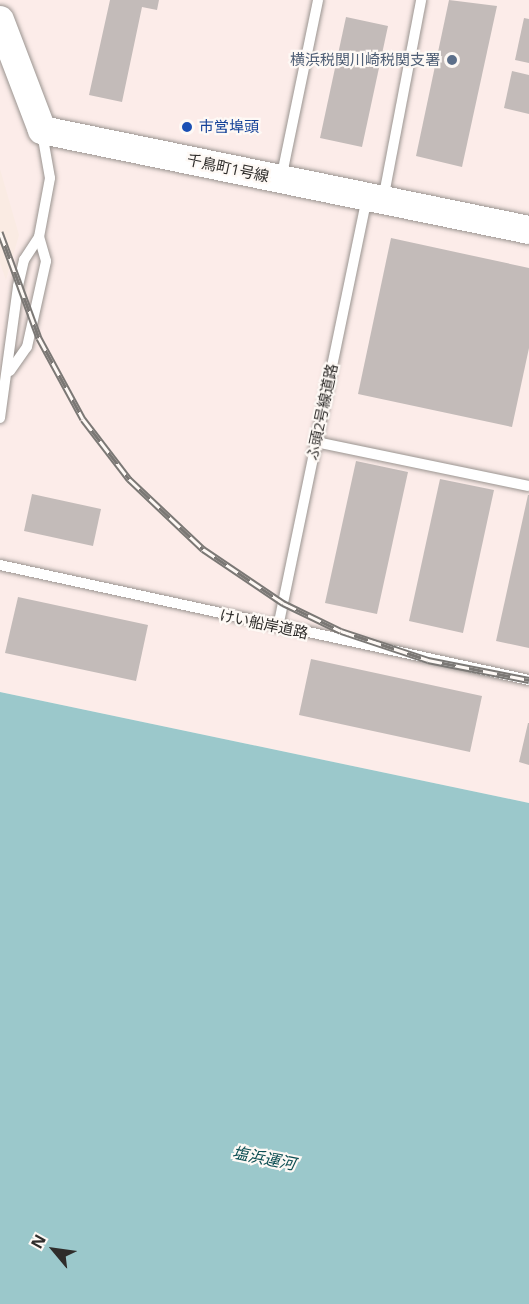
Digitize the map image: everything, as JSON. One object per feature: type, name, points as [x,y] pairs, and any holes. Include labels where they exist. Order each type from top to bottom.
[{"type":"street","points":[[0,20],[42,130]]},
{"type":"street","name":"千鳥町1号線","points":[[42,130],[529,230]]},
{"type":"lane","points":[[281,179],[318,0]]},
{"type":"lane","name":"ふ頭2号線道路","points":[[278,627],[316,442],[421,0]]},
{"type":"lane","points":[[0,418],[10,371],[7,342],[18,286],[24,260],[39,237],[50,178],[42,130]]},
{"type":"lane","points":[[10,371],[27,347],[46,261],[39,237]]},
{"type":"lane","points":[[316,442],[529,486]]},
{"type":"lane","name":"けい船岸道路","points":[[0,565],[529,680]]},
{"type":"shaded area","points":[[0,0],[529,0],[529,803],[0,692]]},
{"type":"shaded area","points":[[0,169],[19,235],[6,280],[0,263]]},
{"type":"water","name":"塩浜運河","points":[[0,692],[529,803],[529,1304],[0,1304]]},
{"type":"building","points":[[110,0],[159,0],[157,10],[142,7],[122,102],[89,95]]},
{"type":"building","points":[[449,0],[497,6],[462,167],[416,156]]},
{"type":"building","points":[[346,17],[388,26],[362,147],[320,138]]},
{"type":"building","points":[[524,18],[529,19],[529,63],[515,60]]},
{"type":"building","points":[[512,71],[529,75],[529,114],[504,108]]},
{"type":"building","points":[[391,238],[529,268],[529,348],[512,427],[358,394]]},
{"type":"building","points":[[356,461],[408,472],[377,614],[325,603]]},
{"type":"building","points":[[440,479],[494,490],[463,633],[409,621]]},
{"type":"building","points":[[32,494],[101,509],[93,546],[24,531]]},
{"type":"building","points":[[529,495],[529,648],[496,641]]},
{"type":"building","points":[[18,597],[148,625],[136,681],[5,653]]},
{"type":"building","points":[[311,659],[482,696],[470,752],[299,715]]},
{"type":"building","points":[[529,723],[529,765],[519,762]]},
{"type":"railway","points":[[0,232],[39,338],[83,419],[129,479],[203,549],[283,603],[341,631],[428,660],[529,680]]},
{"type":"place","name":"横浜税関川崎税関支署","points":[[452,60]]},
{"type":"place","name":"市営埠頭","points":[[187,127]]}]
